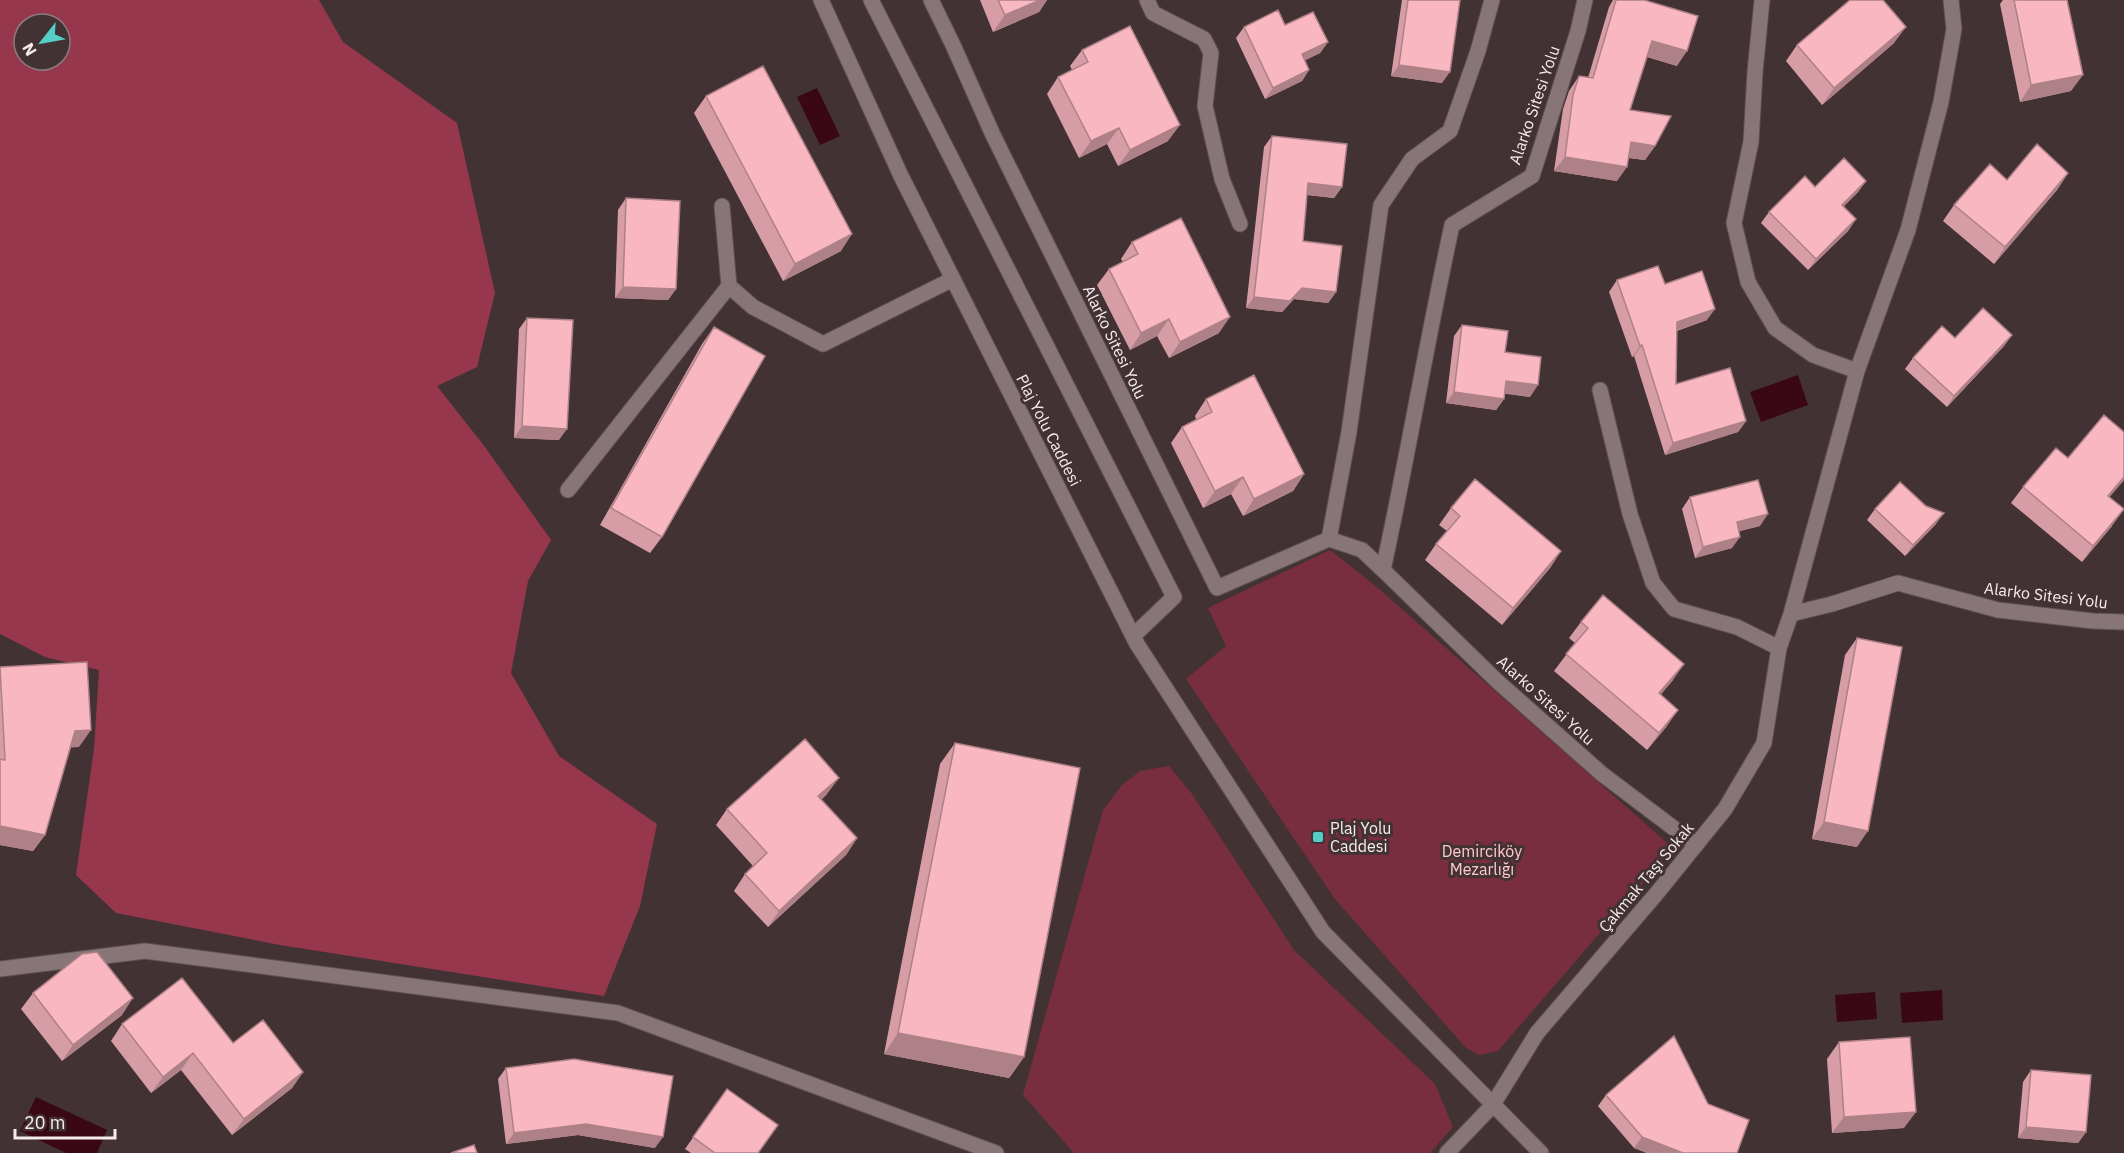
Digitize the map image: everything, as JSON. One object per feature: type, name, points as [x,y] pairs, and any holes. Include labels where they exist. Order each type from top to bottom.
[{"type":"street","name":"Plaj Yolu Caddesi","points":[[822,0],[901,176],[1133,636],[1323,932],[1492,1106],[1541,1153]]},
{"type":"street","points":[[871,0],[1174,597],[1133,636]]},
{"type":"street","name":"Alarko Sitesi Yolu","points":[[931,0],[954,45],[993,135],[1217,588],[1329,539],[1362,550],[1497,681],[1602,774],[1696,845]]},
{"type":"street","points":[[1147,0],[1153,13],[1204,39],[1211,53],[1205,106],[1222,180],[1240,224]]},
{"type":"street","points":[[1329,539],[1349,432],[1381,205],[1412,159],[1450,130],[1478,51],[1492,0]]},
{"type":"street","name":"Alarko Sitesi Yolu","points":[[1383,570],[1403,480],[1429,330],[1452,225],[1532,176],[1578,31],[1585,0]]},
{"type":"street","points":[[1762,0],[1751,142],[1734,223],[1748,282],[1774,328],[1813,354],[1857,371]]},
{"type":"street","points":[[1600,390],[1630,514],[1653,583],[1674,609],[1737,627],[1779,648],[1791,614],[1857,371],[1908,230],[1935,125],[1954,29],[1951,0]]},
{"type":"street","points":[[722,206],[729,286],[753,308],[823,344],[953,279]]},
{"type":"street","points":[[568,490],[729,286]]},
{"type":"street","name":"Alarko Sitesi Yolu","points":[[1791,614],[1832,604],[1898,583],[1998,610],[2093,621],[2124,621]]},
{"type":"street","name":"Çakmak Taşı Sokak","points":[[1447,1153],[1492,1106],[1537,1033],[1725,809],[1764,743],[1779,648]]},
{"type":"street","points":[[0,969],[145,951],[618,1013],[996,1153]]},
{"type":"green space","name":"Demirciköy Mezarlığı","points":[[1330,550],[1378,588],[1673,848],[1498,1051],[1479,1055],[1466,1048],[1335,899],[1186,679],[1226,646],[1208,608]]},
{"type":"green space","points":[[1169,766],[1192,794],[1294,950],[1435,1084],[1453,1127],[1430,1153],[1074,1153],[1023,1095],[1103,810],[1122,785],[1140,771]]},
{"type":"shaded area","points":[[0,0],[319,0],[343,42],[457,123],[495,293],[477,367],[437,386],[485,447],[551,540],[528,581],[511,673],[559,756],[657,824],[640,906],[604,996],[280,945],[116,913],[76,875],[94,749],[99,670],[45,657],[0,634]]},
{"type":"shaded area","points":[[817,88],[840,136],[820,145],[797,97]]},
{"type":"shaded area","points":[[1798,375],[1808,405],[1761,422],[1750,392]]},
{"type":"shaded area","points":[[1942,990],[1943,1020],[1902,1023],[1900,993]]},
{"type":"shaded area","points":[[1875,992],[1877,1019],[1837,1022],[1835,995]]},
{"type":"shaded area","points":[[36,1097],[107,1130],[97,1153],[66,1153],[20,1131]]},
{"type":"building","points":[[998,0],[1040,0],[1005,15]]},
{"type":"building","points":[[1408,0],[1460,0],[1450,72],[1399,65]]},
{"type":"building","points":[[1616,0],[1644,0],[1698,16],[1687,51],[1652,41],[1630,110],[1671,116],[1655,146],[1631,142],[1627,167],[1565,157],[1573,95],[1579,76],[1593,78]]},
{"type":"building","points":[[1850,0],[1883,0],[1906,27],[1834,88],[1797,45]]},
{"type":"building","points":[[2014,0],[2067,0],[2083,75],[2031,85]]},
{"type":"building","points":[[1278,10],[1285,25],[1313,12],[1328,42],[1302,54],[1309,70],[1273,88],[1244,27]]},
{"type":"building","points":[[1130,26],[1180,125],[1130,150],[1119,128],[1091,141],[1058,77],[1088,62],[1082,50]]},
{"type":"building","points":[[763,66],[852,234],[795,264],[706,96]]},
{"type":"building","points":[[1272,136],[1347,144],[1342,187],[1308,183],[1303,241],[1342,246],[1336,292],[1302,288],[1290,301],[1254,297]]},
{"type":"building","points":[[2037,144],[2068,173],[2005,247],[1954,205],[1990,164],[2007,180]]},
{"type":"building","points":[[1844,158],[1866,181],[1842,205],[1856,219],[1816,259],[1769,212],[1805,176],[1815,187]]},
{"type":"building","points":[[626,198],[680,201],[676,289],[623,287]]},
{"type":"building","points":[[1181,218],[1230,317],[1180,342],[1169,319],[1141,333],[1109,269],[1138,254],[1132,242]]},
{"type":"building","points":[[1658,266],[1665,284],[1702,271],[1715,309],[1677,322],[1676,384],[1730,368],[1746,421],[1673,443],[1642,345],[1640,346],[1617,280]]},
{"type":"building","points":[[1983,308],[2012,335],[1954,396],[1913,358],[1942,326],[1955,338]]},
{"type":"building","points":[[527,318],[573,320],[567,429],[522,426]]},
{"type":"building","points":[[1462,325],[1508,331],[1505,352],[1541,357],[1538,385],[1506,381],[1504,399],[1454,392]]},
{"type":"building","points":[[714,327],[765,356],[662,537],[611,508]]},
{"type":"building","points":[[1254,375],[1304,474],[1254,499],[1243,477],[1215,491],[1182,427],[1212,412],[1206,399]]},
{"type":"building","points":[[2104,415],[2124,432],[2124,477],[2108,496],[2124,509],[2093,546],[2023,487],[2056,448],[2068,458]]},
{"type":"building","points":[[1475,479],[1561,551],[1513,608],[1436,544],[1460,516],[1451,508]]},
{"type":"building","points":[[1758,480],[1768,514],[1737,522],[1740,537],[1703,547],[1690,497]]},
{"type":"building","points":[[1900,482],[1926,506],[1944,513],[1913,545],[1875,509]]},
{"type":"building","points":[[1603,595],[1684,664],[1659,693],[1678,710],[1659,733],[1566,654],[1588,628],[1581,622]]},
{"type":"building","points":[[1857,638],[1902,647],[1868,831],[1824,822]]},
{"type":"building","points":[[87,662],[91,730],[75,731],[45,835],[0,826],[0,759],[5,760],[0,667]]},
{"type":"building","points":[[805,739],[839,778],[818,796],[857,838],[779,911],[745,874],[767,853],[727,809]]},
{"type":"building","points":[[955,743],[1080,768],[1024,1057],[898,1033]]},
{"type":"building","points":[[97,952],[133,998],[73,1045],[33,993],[82,954]]},
{"type":"building","points":[[182,978],[233,1043],[263,1020],[303,1072],[244,1119],[193,1053],[163,1077],[122,1024]]},
{"type":"building","points":[[1674,1036],[1708,1104],[1749,1120],[1737,1153],[1683,1153],[1642,1137],[1606,1095]]},
{"type":"building","points":[[1910,1037],[1916,1112],[1844,1117],[1839,1042]]},
{"type":"building","points":[[574,1059],[673,1076],[663,1137],[586,1124],[514,1133],[506,1068]]},
{"type":"building","points":[[2031,1070],[2091,1075],[2086,1132],[2026,1127]]},
{"type":"building","points":[[727,1089],[778,1125],[758,1153],[715,1153],[693,1137]]},
{"type":"building","points":[[474,1145],[477,1153],[451,1153]]},
{"type":"place","name":"Plaj Yolu Caddesi","points":[[1318,837]]}]
